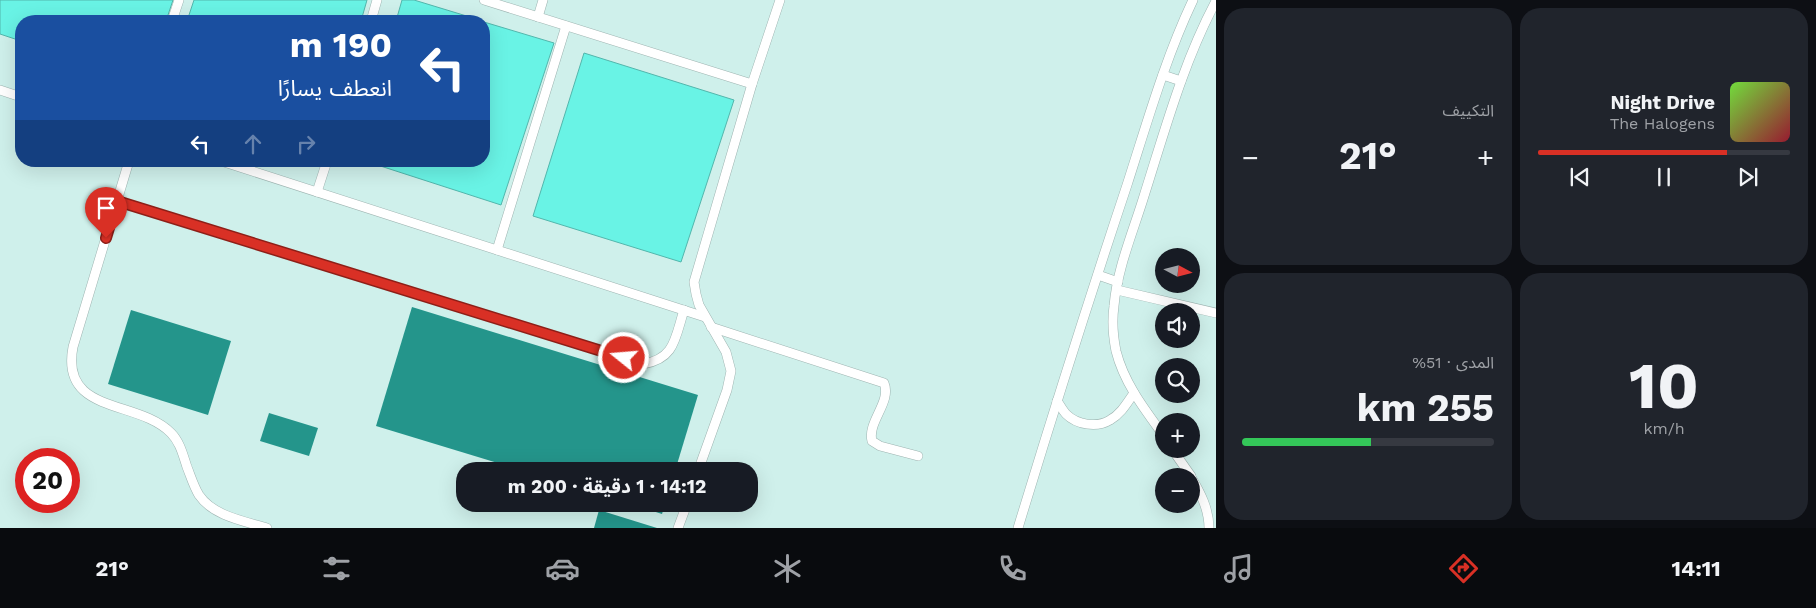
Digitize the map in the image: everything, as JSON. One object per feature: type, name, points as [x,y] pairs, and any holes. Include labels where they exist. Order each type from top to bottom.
[{"type":"lane","points":[[174,15],[179,0]]},
{"type":"lane","points":[[373,15],[378,0]]},
{"type":"lane","points":[[484,0],[752,84]]},
{"type":"lane","points":[[538,17],[543,0]]},
{"type":"lane","points":[[701,462],[730,379],[731,371],[726,352],[705,317],[696,294],[694,282],[752,84],[780,0]]},
{"type":"lane","points":[[1018,528],[1057,401],[1163,75],[1193,0]]},
{"type":"lane","points":[[1155,423],[1123,373],[1116,351],[1113,328],[1114,305],[1118,286],[1181,81],[1202,29],[1216,1]]},
{"type":"lane","points":[[497,250],[566,26]]},
{"type":"lane","points":[[1163,75],[1181,81]]},
{"type":"lane","points":[[0,90],[15,95]]},
{"type":"lane","points":[[127,167],[73,347],[70,361],[72,374],[79,387],[89,396],[153,421],[172,434],[178,443],[194,487],[209,506],[219,512],[267,528]]},
{"type":"lane","points":[[240,167],[705,317]]},
{"type":"lane","points":[[317,192],[325,167]]},
{"type":"lane","points":[[117,201],[643,364],[657,362],[668,353],[684,310]]},
{"type":"lane","points":[[1098,275],[1118,286],[1216,313]]},
{"type":"lane","points":[[711,327],[884,383],[886,389],[885,396],[872,432],[872,441],[880,446],[918,456]]},
{"type":"lane","points":[[1057,401],[1066,414],[1079,422],[1095,424],[1110,420],[1122,410],[1134,393]]},
{"type":"lane","points":[[1200,492],[1209,528]]},
{"type":"lane","points":[[678,528],[684,512]]},
{"type":"shaded area","points":[[0,0],[1216,0],[1216,528],[0,528]]},
{"type":"water","points":[[0,0],[173,0],[168,15],[15,15],[15,39],[0,34]]},
{"type":"water","points":[[194,0],[367,0],[363,15],[189,15]]},
{"type":"water","points":[[402,0],[414,0],[463,15],[398,15]]},
{"type":"water","points":[[490,24],[554,43],[501,205],[384,167],[490,167]]},
{"type":"water","points":[[584,53],[734,100],[681,262],[533,216]]},
{"type":"building","points":[[412,307],[698,395],[678,462],[494,462],[376,426]]},
{"type":"building","points":[[131,310],[231,341],[208,415],[108,384]]},
{"type":"building","points":[[269,413],[318,428],[309,456],[260,441]]},
{"type":"building","points":[[598,512],[605,512],[657,528],[594,528]]},
{"type":"route","points":[[106,238],[117,201],[624,358]]}]
